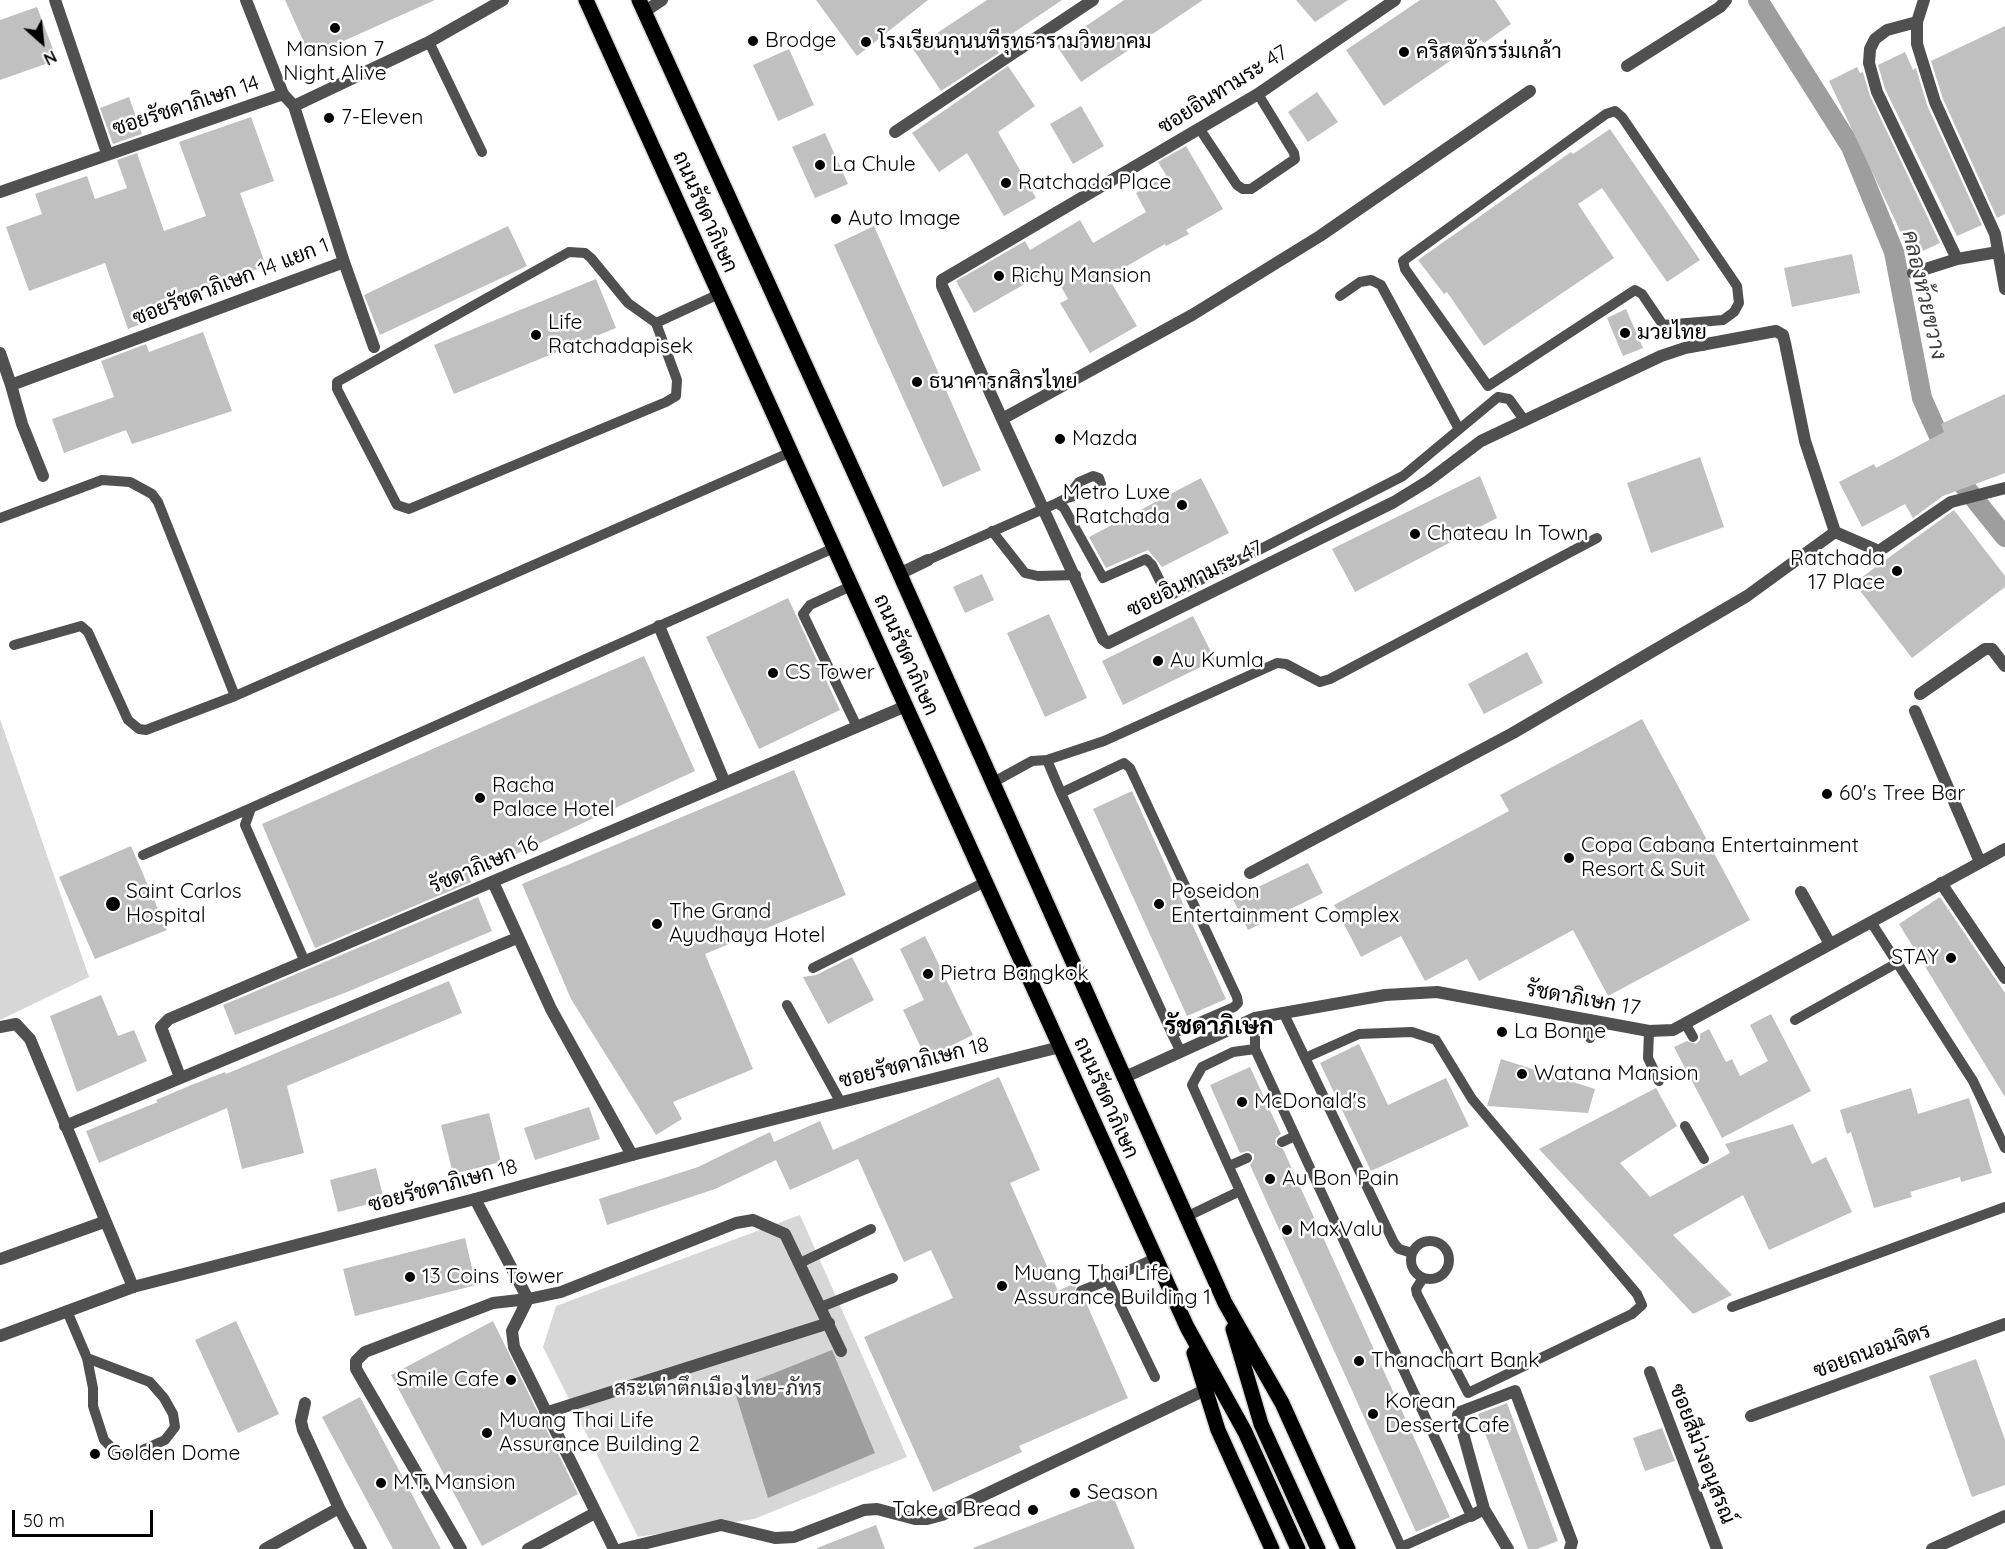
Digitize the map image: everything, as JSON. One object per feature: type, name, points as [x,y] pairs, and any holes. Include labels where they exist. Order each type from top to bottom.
[{"type":"main road","name":"ถนนรัชดาภิเษก","points":[[586,0],[1186,1327],[1245,1432],[1298,1549]]},
{"type":"main road","name":"ถนนรัชดาภิเษก","points":[[642,6],[900,574],[1225,1303],[1282,1402],[1347,1549]]},
{"type":"main road","name":"ถนนรัชดาภิเษก","points":[[1225,1303],[1261,1424],[1318,1549]]},
{"type":"main road","name":"ถนนรัชดาภิเษก","points":[[1186,1327],[1218,1430],[1272,1549]]},
{"type":"street","points":[[55,0],[107,153]]},
{"type":"street","points":[[246,0],[283,94]]},
{"type":"street","points":[[294,106],[429,42],[503,0]]},
{"type":"street","points":[[642,6],[662,0]]},
{"type":"street","points":[[895,132],[1093,0]]},
{"type":"street","name":"ซอยอินทามระ 47","points":[[1395,0],[1258,94],[942,280],[942,286],[1076,574],[1103,639],[1108,643],[1394,502],[1421,486],[1481,441],[1661,356],[1685,348],[1776,331],[1783,335],[1805,441],[1835,532]]},
{"type":"street","points":[[1627,66],[1713,12],[1726,0]]},
{"type":"street","points":[[1924,0],[1917,22],[1917,44],[1935,102],[1995,234],[2005,289]]},
{"type":"street","points":[[1917,22],[1887,30],[1875,39],[1870,49],[1869,63],[1877,92],[1957,259]]},
{"type":"street","points":[[1002,419],[1192,315],[1320,236],[1530,91]]},
{"type":"street","name":"ซอยรัชดาภิเษก 14","points":[[0,192],[107,153],[283,94],[294,106]]},
{"type":"street","name":"ซอยรัชดาภิเษก 14 แยก 1","points":[[11,385],[344,262],[294,106]]},
{"type":"street","points":[[1913,273],[1957,259],[1998,252]]},
{"type":"street","points":[[344,262],[374,347]]},
{"type":"street","points":[[0,353],[22,424],[43,476]]},
{"type":"street","points":[[1250,873],[1533,722],[1748,596],[1835,532],[1879,551],[1951,502],[1999,490]]},
{"type":"street","points":[[900,574],[928,560]]},
{"type":"street","points":[[659,626],[725,783]]},
{"type":"street","points":[[1920,694],[1985,649],[1992,649],[2005,666]]},
{"type":"street","name":"รัชดาภิเษก 16","points":[[180,1077],[161,1027],[169,1019],[906,706]]},
{"type":"street","points":[[1915,711],[1980,862]]},
{"type":"street","name":"รัชดาภิเษก 17","points":[[1124,1078],[1255,1018],[1385,995],[1437,992],[1649,1031],[1673,1030],[2005,849]]},
{"type":"street","points":[[493,882],[517,938],[571,1047],[632,1155]]},
{"type":"street","points":[[1941,883],[2005,978]]},
{"type":"street","points":[[1801,892],[1830,944]]},
{"type":"street","points":[[65,1125],[517,938]]},
{"type":"street","points":[[0,1028],[16,1024],[30,1039],[104,1222],[133,1287]]},
{"type":"street","name":"ซอยรัชดาภิเษก 18","points":[[0,1336],[133,1287],[475,1199],[840,1101],[1060,1047]]},
{"type":"street","points":[[475,1199],[528,1299]]},
{"type":"street","points":[[462,1549],[356,1369],[356,1361],[365,1352],[493,1303],[561,1292],[736,1223],[753,1220],[785,1234],[841,1351]]},
{"type":"street","points":[[0,1259],[104,1222]]},
{"type":"street","points":[[528,1299],[512,1331],[514,1347],[614,1549]]},
{"type":"street","points":[[545,1413],[829,1323]]},
{"type":"street","name":"ซอยถนอมจิตร","points":[[1751,1416],[2005,1324]]},
{"type":"street","name":"ซอยสีม่วงอนุสรณ์","points":[[1650,1372],[1717,1549]]},
{"type":"street","points":[[622,1549],[721,1525],[775,1539],[794,1537],[864,1510],[877,1509],[915,1519],[942,1515],[1205,1390]]},
{"type":"street","points":[[1508,1549],[1484,1509],[1459,1413],[1515,1391],[1572,1542],[1570,1549]]},
{"type":"street","points":[[305,1403],[301,1421],[303,1430],[339,1508],[361,1549]]},
{"type":"street","points":[[265,1549],[339,1508]]},
{"type":"street","points":[[1471,1516],[1484,1509]]},
{"type":"street","points":[[528,1549],[595,1513]]},
{"type":"street","points":[[1932,1549],[2005,1516]]},
{"type":"lane","points":[[429,42],[482,152]]},
{"type":"lane","points":[[1199,128],[1237,185],[1243,189],[1251,189],[1295,159],[1294,153],[1258,94]]},
{"type":"lane","points":[[1615,111],[1622,117],[1737,285],[1739,303],[1734,312],[1723,320],[1663,325],[1642,294],[1635,290],[1488,386],[1405,269],[1402,261],[1606,114],[1615,111]]},
{"type":"lane","points":[[569,252],[585,253],[628,303],[656,323],[678,389],[672,400],[409,509],[397,505],[391,497],[336,385],[341,379],[569,252]]},
{"type":"lane","points":[[1340,296],[1360,282],[1371,280],[1381,285],[1460,429]]},
{"type":"lane","points":[[656,323],[719,294]]},
{"type":"lane","points":[[1723,320],[1728,341]]},
{"type":"lane","points":[[1697,323],[1702,346]]},
{"type":"lane","points":[[928,560],[1062,500],[1064,508],[1103,578],[1146,559],[1152,565],[1166,591],[1173,594],[1393,482],[1425,460],[1502,396],[1511,401],[1525,421]]},
{"type":"lane","points":[[14,645],[81,626],[88,632],[128,720],[140,729],[146,730],[235,696],[791,452]]},
{"type":"lane","points":[[0,518],[102,480],[129,482],[152,494],[158,502],[235,696]]},
{"type":"lane","points":[[992,531],[1025,573],[1038,576],[1076,574]]},
{"type":"lane","points":[[992,783],[1032,761],[1047,760],[1104,741],[1277,663],[1286,664],[1320,682],[1330,679],[1597,538]]},
{"type":"lane","points":[[143,855],[834,548]]},
{"type":"lane","points":[[851,586],[810,604],[803,614],[857,727]]},
{"type":"lane","points":[[1047,760],[1181,1052]]},
{"type":"lane","points":[[1061,793],[1124,763],[1130,768],[1237,997],[1238,1003],[1234,1007],[1172,1034]]},
{"type":"lane","points":[[251,808],[245,825],[305,962]]},
{"type":"lane","points":[[813,968],[986,882]]},
{"type":"lane","points":[[1871,922],[1973,1081],[2005,1149]]},
{"type":"lane","points":[[1795,1020],[1897,963]]},
{"type":"lane","points":[[787,1005],[840,1101]]},
{"type":"lane","points":[[1283,1012],[1394,1243],[1399,1249],[1412,1253]]},
{"type":"lane","points":[[1255,1018],[1255,1049],[1471,1516],[1401,1547],[1192,1085],[1202,1066],[1233,1052],[1255,1049]]},
{"type":"lane","points":[[1590,1038],[1595,1021]]},
{"type":"lane","points":[[1685,1023],[1693,1037]]},
{"type":"lane","points":[[1649,1031],[1647,1058],[1659,1081]]},
{"type":"lane","points":[[1305,1058],[1359,1034],[1412,1032],[1436,1040],[1472,1099],[1629,1285],[1642,1305],[1632,1314],[1468,1393],[1417,1294],[1416,1289],[1423,1278]]},
{"type":"lane","points":[[1685,1126],[1704,1160]]},
{"type":"lane","points":[[1282,1142],[1295,1136]]},
{"type":"lane","points":[[1229,1166],[1247,1158]]},
{"type":"lane","points":[[1186,1216],[1240,1191]]},
{"type":"lane","points":[[1732,1307],[2005,1207]]},
{"type":"lane","points":[[800,1263],[871,1229]]},
{"type":"lane","points":[[1433,1241],[1448,1252],[1448,1265],[1445,1272],[1435,1278],[1423,1278],[1414,1271],[1412,1253],[1420,1243],[1433,1241]]},
{"type":"lane","points":[[1081,1291],[1155,1258]]},
{"type":"lane","points":[[821,1307],[893,1278]]},
{"type":"lane","points":[[1108,1280],[1155,1377]]},
{"type":"lane","points":[[67,1311],[87,1358],[93,1388],[93,1406],[105,1440],[117,1453],[129,1456],[142,1453],[165,1440],[175,1426],[173,1414],[164,1398],[150,1382],[87,1358]]},
{"type":"green space","points":[[0,719],[89,977],[0,1020]]},
{"type":"green space","name":"สระเต่าตึกเมืองไทย-ภัทร","points":[[800,1215],[907,1457],[754,1519],[638,1537],[543,1347],[556,1306]]},
{"type":"shaded area","points":[[832,1350],[875,1453],[768,1498],[734,1389]]},
{"type":"building","name":"Mansion 7 Night Alive","points":[[285,0],[435,0],[310,56]]},
{"type":"building","points":[[816,0],[928,0],[857,56]]},
{"type":"building","points":[[987,0],[1062,0],[994,46],[999,53],[941,91],[913,49]]},
{"type":"building","points":[[1124,0],[1203,0],[1081,82],[1057,46]]},
{"type":"building","points":[[1296,0],[1348,0],[1315,22]]},
{"type":"building","name":"คริสตจักรร่มเกล้า","points":[[1420,0],[1495,0],[1511,24],[1484,43],[1481,40],[1384,106],[1346,50]]},
{"type":"building","points":[[37,7],[57,60],[0,80],[0,20]]},
{"type":"building","points":[[2005,26],[2005,214],[1997,218],[1943,99],[1931,61]]},
{"type":"building","points":[[789,49],[814,105],[778,121],[753,65]]},
{"type":"building","points":[[1905,52],[1913,70],[1916,68],[1927,105],[1982,225],[1957,236],[1885,89],[1878,65]]},
{"type":"building","points":[[1008,66],[1035,106],[998,132],[1036,198],[1004,216],[967,153],[939,172],[912,133]]},
{"type":"building","points":[[1857,67],[1860,73],[1863,72],[1870,96],[1940,243],[1912,256],[1829,81]]},
{"type":"building","points":[[1317,92],[1338,122],[1308,142],[1288,112]]},
{"type":"building","points":[[129,97],[142,134],[113,144],[100,108]]},
{"type":"building","points":[[1081,106],[1104,146],[1073,164],[1050,124]]},
{"type":"building","points":[[251,117],[274,181],[240,193],[266,266],[199,290],[198,287],[160,300],[165,315],[128,329],[105,263],[29,291],[6,227],[42,214],[35,194],[87,176],[95,199],[127,188],[117,160],[137,153],[164,231],[206,216],[179,142]]},
{"type":"building","points":[[1610,129],[1700,260],[1667,282],[1602,188],[1578,204],[1614,258],[1484,346],[1447,292],[1444,294],[1418,260],[1571,152],[1573,154]]},
{"type":"building","name":"La Chule","points":[[825,133],[848,184],[815,198],[792,147]]},
{"type":"building","points":[[1186,146],[1223,209],[1186,230],[1189,234],[1166,246],[1165,244],[1108,277],[1137,326],[1090,353],[1060,303],[1068,299],[1051,269],[974,313],[956,281],[1025,241],[1030,250],[1080,220],[1093,243],[1146,212],[1136,193],[1166,175],[1158,162]]},
{"type":"building","points":[[508,226],[527,266],[380,335],[364,295]]},
{"type":"building","points":[[874,226],[981,470],[943,487],[834,245]]},
{"type":"building","points":[[1852,254],[1860,293],[1792,307],[1784,268]]},
{"type":"building","points":[[596,279],[616,328],[454,394],[434,345]]},
{"type":"building","name":"มวยไทย","points":[[1626,309],[1643,348],[1623,356],[1607,318]]},
{"type":"building","points":[[203,332],[232,411],[132,444],[126,430],[64,453],[52,419],[114,397],[101,361],[146,344],[149,352]]},
{"type":"building","points":[[2005,394],[2005,473],[1943,496],[1913,518],[1905,504],[1862,527],[1839,482],[1874,464],[1876,468],[1944,432],[1941,424]]},
{"type":"building","points":[[1700,457],[1724,527],[1651,553],[1627,483]]},
{"type":"building","name":"Chateau In Town","points":[[1480,476],[1497,518],[1355,592],[1332,549]]},
{"type":"building","name":"Metro Luxe Ratchada","points":[[1201,478],[1229,533],[1162,567],[1148,550],[1106,568],[1089,537]]},
{"type":"building","points":[[1954,510],[2005,576],[2005,587],[1912,658],[1854,583]]},
{"type":"building","points":[[982,574],[994,600],[965,613],[953,587]]},
{"type":"building","name":"CS Tower","points":[[788,598],[840,710],[759,749],[706,637]]},
{"type":"building","points":[[1049,614],[1087,698],[1045,717],[1007,633]]},
{"type":"building","name":"Au Kumla","points":[[1193,616],[1215,660],[1123,705],[1102,661]]},
{"type":"building","points":[[1527,652],[1543,683],[1484,714],[1468,684]]},
{"type":"building","name":"Racha Palace Hotel","points":[[644,656],[695,771],[469,876],[471,882],[315,948],[262,824]]},
{"type":"building","name":"Copa Cabana Entertainment Resort & Suit","points":[[1642,719],[1750,920],[1608,996],[1573,930],[1479,981],[1467,959],[1425,981],[1401,936],[1361,957],[1334,905],[1509,811],[1500,795]]},
{"type":"building","name":"The Grand Ayudhaya Hotel","points":[[794,770],[846,895],[705,954],[753,1069],[673,1102],[682,1119],[656,1135],[571,999],[522,884]]},
{"type":"building","name":"Poseidon Entertainment Complex","points":[[1132,791],[1226,999],[1187,1016],[1093,809]]},
{"type":"building","name":"Saint Carlos Hospital","points":[[131,846],[167,930],[95,959],[59,877]]},
{"type":"building","points":[[1308,863],[1323,893],[1248,930],[1233,899]]},
{"type":"building","points":[[478,897],[492,931],[347,992],[235,1035],[223,1005]]},
{"type":"building","name":"STAY","points":[[1940,897],[2005,993],[2005,1097],[1899,924]]},
{"type":"building","name":"Pietra Bangkok","points":[[925,936],[973,1035],[926,1058],[903,1010],[924,1000],[900,949]]},
{"type":"building","points":[[852,957],[874,1000],[828,1024],[803,977],[816,975]]},
{"type":"building","points":[[449,981],[462,1013],[287,1086],[304,1153],[242,1169],[227,1108],[99,1163],[86,1131],[158,1102],[156,1100],[189,1086],[225,1072],[226,1074]]},
{"type":"building","points":[[101,995],[118,1036],[134,1030],[147,1061],[77,1092],[50,1016]]},
{"type":"building","points":[[1771,1014],[1811,1091],[1722,1138],[1674,1047],[1687,1041],[1696,1044],[1700,1040],[1700,1034],[1709,1029],[1726,1062],[1732,1059],[1740,1076],[1768,1061],[1750,1025]]},
{"type":"building","points":[[1359,1044],[1388,1105],[1446,1078],[1469,1126],[1371,1171],[1320,1063]]},
{"type":"building","name":"Watana Mansion","points":[[1501,1059],[1595,1089],[1588,1113],[1487,1106]]},
{"type":"building","name":"Thanachart Bank","points":[[1250,1067],[1281,1134],[1276,1138],[1275,1145],[1283,1149],[1450,1517],[1416,1532],[1250,1165],[1254,1154],[1248,1151],[1240,1153],[1210,1085]]},
{"type":"building","name":"Muang Thai Life Assurance Building 1","points":[[999,1077],[1040,1170],[1010,1183],[1058,1291],[1077,1282],[1074,1294],[1084,1298],[1128,1398],[1019,1446],[1022,1452],[933,1492],[864,1337],[953,1298],[931,1250],[904,1262],[858,1159],[790,1190],[776,1160],[715,1189],[607,1225],[599,1199],[698,1167],[770,1132],[774,1142],[820,1121],[833,1150]]},
{"type":"building","points":[[1656,1088],[1677,1126],[1620,1163],[1650,1197],[1730,1153],[1725,1144],[1793,1124],[1812,1164],[1826,1157],[1852,1212],[1769,1250],[1743,1195],[1673,1235],[1732,1295],[1693,1314],[1539,1149]]},
{"type":"building","points":[[1911,1088],[1918,1114],[1969,1098],[1992,1173],[1961,1182],[1960,1177],[1910,1192],[1912,1197],[1874,1208],[1851,1132],[1847,1134],[1840,1110]]},
{"type":"building","points":[[589,1107],[600,1139],[535,1160],[524,1128]]},
{"type":"building","points":[[489,1113],[501,1162],[453,1174],[441,1125]]},
{"type":"building","points":[[376,1168],[384,1200],[338,1212],[330,1180]]},
{"type":"building","name":"13 Coins Tower","points":[[465,1238],[476,1285],[355,1316],[343,1269]]},
{"type":"building","points":[[236,1321],[279,1414],[238,1433],[195,1340]]},
{"type":"building","name":"Muang Thai Life Assurance Building 2","points":[[493,1321],[578,1494],[482,1546],[391,1375]]},
{"type":"building","points":[[1976,1359],[2005,1440],[2005,1485],[1972,1497],[1929,1376]]},
{"type":"building","name":"M.T. Mansion","points":[[360,1397],[441,1549],[393,1549],[322,1417]]},
{"type":"building","points":[[1507,1403],[1558,1541],[1537,1549],[1528,1549],[1478,1414]]},
{"type":"building","points":[[1662,1428],[1675,1461],[1645,1471],[1633,1438]]},
{"type":"building","points":[[1112,1494],[1135,1549],[973,1548]]},
{"type":"building","points":[[876,1525],[885,1549],[817,1549],[817,1548]]},
{"type":"waterway","name":"คลองห้วยขวาง","points":[[1758,0],[1851,147],[1894,252],[1922,398],[1957,477],[2005,537]]},
{"type":"place","name":"Mansion 7 Night Alive","points":[[335,28]]},
{"type":"place","name":"Brodge","points":[[753,41]]},
{"type":"place","name":"โรงเรียนกุนนทีรุทธารามวิทยาคม","points":[[866,42]]},
{"type":"place","name":"คริสตจักรร่มเกล้า","points":[[1404,52]]},
{"type":"place","name":"7-Eleven","points":[[329,118]]},
{"type":"place","name":"La Chule","points":[[820,165]]},
{"type":"place","name":"Ratchada Place","points":[[1006,183]]},
{"type":"place","name":"Auto Image","points":[[836,219]]},
{"type":"place","name":"Richy Mansion","points":[[999,276]]},
{"type":"place","name":"มวยไทย","points":[[1625,333]]},
{"type":"place","name":"Life Ratchadapisek","points":[[536,335]]},
{"type":"place","name":"ธนาคารกสิกรไทย","points":[[917,382]]},
{"type":"place","name":"Mazda","points":[[1060,439]]},
{"type":"place","name":"Metro Luxe Ratchada","points":[[1182,505]]},
{"type":"place","name":"Chateau In Town","points":[[1415,534]]},
{"type":"place","name":"Ratchada 17 Place","points":[[1897,571]]},
{"type":"place","name":"Au Kumla","points":[[1158,661]]},
{"type":"place","name":"CS Tower","points":[[773,673]]},
{"type":"place","name":"60's Tree Bar","points":[[1827,794]]},
{"type":"place","name":"Racha Palace Hotel","points":[[480,798]]},
{"type":"place","name":"Copa Cabana Entertainment Resort & Suit","points":[[1569,858]]},
{"type":"place","name":"Saint Carlos Hospital","points":[[113,904]]},
{"type":"place","name":"Poseidon Entertainment Complex","points":[[1159,904]]},
{"type":"place","name":"The Grand Ayudhaya Hotel","points":[[657,924]]},
{"type":"place","name":"STAY","points":[[1951,958]]},
{"type":"place","name":"Pietra Bangkok","points":[[928,974]]},
{"type":"place","name":"La Bonne","points":[[1502,1032]]},
{"type":"place","name":"Watana Mansion","points":[[1522,1074]]},
{"type":"place","name":"McDonald's","points":[[1242,1102]]},
{"type":"place","name":"Au Bon Pain","points":[[1270,1179]]},
{"type":"place","name":"MaxValu","points":[[1287,1230]]},
{"type":"place","name":"13 Coins Tower","points":[[410,1277]]},
{"type":"place","name":"Muang Thai Life Assurance Building 1","points":[[1002,1286]]},
{"type":"place","name":"Thanachart Bank","points":[[1359,1361]]},
{"type":"place","name":"Smile Cafe","points":[[511,1380]]},
{"type":"place","name":"Korean Dessert Cafe","points":[[1373,1414]]},
{"type":"place","name":"Muang Thai Life Assurance Building 2","points":[[487,1433]]},
{"type":"place","name":"Golden Dome","points":[[95,1454]]},
{"type":"place","name":"M.T. Mansion","points":[[381,1483]]},
{"type":"place","name":"Season","points":[[1075,1493]]},
{"type":"place","name":"Take a Bread","points":[[1033,1510]]},
{"type":"district","name":"รัชดาภิเษก","points":[[1219,1027]]}]
